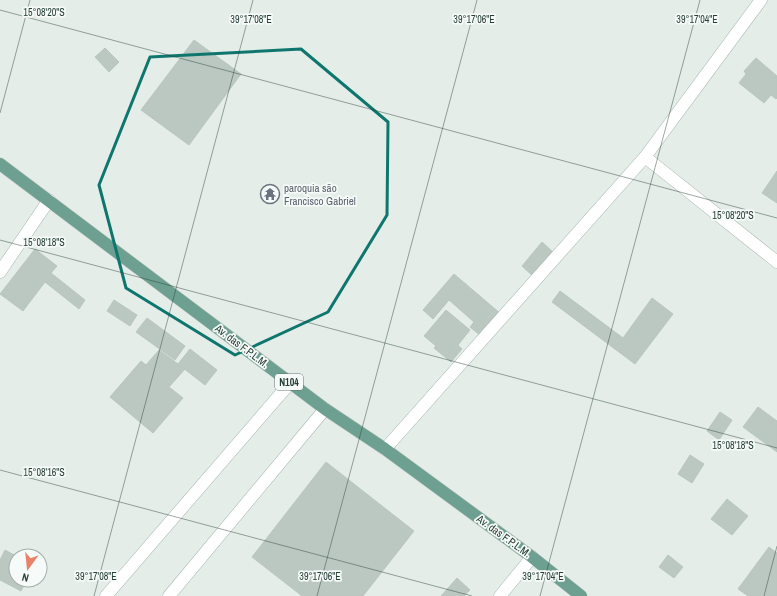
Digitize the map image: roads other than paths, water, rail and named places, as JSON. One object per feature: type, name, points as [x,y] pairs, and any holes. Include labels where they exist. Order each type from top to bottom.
[{"type":"main road","name":"Av. das F.P.L.M.","points":[[0,164],[325,409],[385,449],[532,557],[582,596]]},
{"type":"street","points":[[385,449],[645,157],[761,0]]},
{"type":"street","points":[[645,157],[777,262]]},
{"type":"street","points":[[0,272],[49,200]]},
{"type":"street","points":[[106,596],[290,382]]},
{"type":"street","points":[[169,596],[325,409]]},
{"type":"street","points":[[500,596],[532,557]]},
{"type":"place","name":"paroquia são Francisco Gabriel","points":[[270,194]]}]
